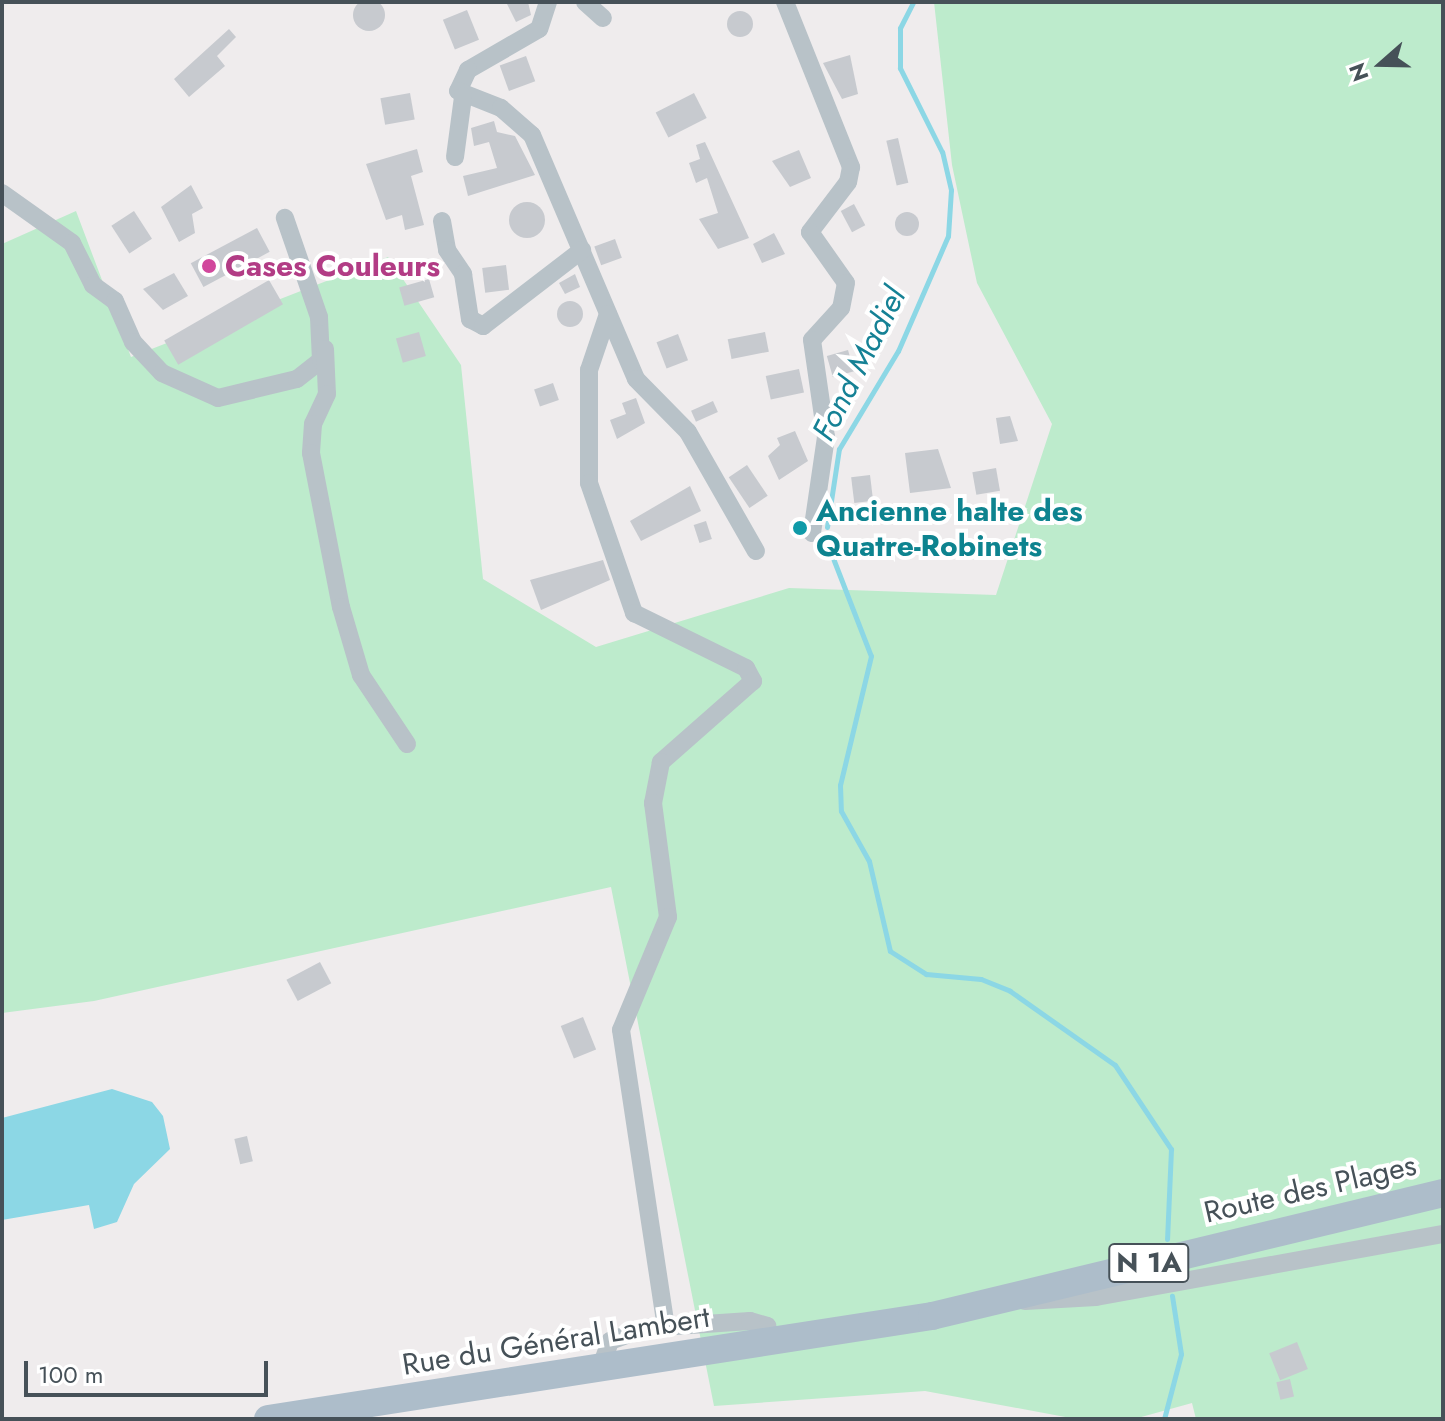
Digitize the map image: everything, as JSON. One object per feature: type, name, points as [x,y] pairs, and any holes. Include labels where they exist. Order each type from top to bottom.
[{"type":"main road","name":"Route des Plages","points":[[855,1330],[1006,1298],[1443,1193]]},
{"type":"main road","name":"Rue du Général Lambert","points":[[268,1419],[855,1330]]},
{"type":"street","points":[[455,157],[463,97],[461,75],[539,29],[548,2]]},
{"type":"street","points":[[585,2],[603,18]]},
{"type":"street","points":[[785,2],[851,167],[848,182],[810,232],[846,283],[841,308],[812,340],[826,437],[812,533]]},
{"type":"street","points":[[463,97],[501,108],[532,135],[636,379],[688,432],[756,551]]},
{"type":"street","points":[[2,193],[72,243],[143,355],[182,386],[218,398],[249,396],[313,369],[325,347]]},
{"type":"street","points":[[285,218],[325,347],[327,394],[313,424],[311,453],[341,607],[361,675],[407,744]]},
{"type":"street","points":[[442,221],[447,250],[463,274],[470,319],[483,326],[582,250]]},
{"type":"street","points":[[608,314],[589,370],[589,483],[634,613],[746,668],[753,681],[661,762],[653,803],[668,917],[621,1030],[666,1327]]},
{"type":"street","name":"Route des Plages","points":[[1006,1298],[1037,1304],[1096,1297],[1443,1234]]},
{"type":"street","points":[[600,1369],[610,1341],[666,1327],[750,1321],[767,1326],[767,1343]]},
{"type":"green space","points":[[934,2],[1443,2],[1443,1419],[1196,1419],[1192,1403],[1134,1419],[1076,1419],[925,1391],[714,1406],[611,887],[94,1001],[2,1013],[2,244],[76,211],[131,357],[388,257],[461,365],[483,579],[596,647],[789,588],[996,595],[1052,424],[977,283],[952,165]]},
{"type":"water","points":[[112,1089],[152,1102],[163,1116],[170,1149],[134,1184],[117,1222],[94,1229],[89,1205],[2,1220],[2,1118]]},
{"type":"building","points":[[369,-1],[380,4],[385,15],[380,26],[369,31],[358,26],[353,15],[358,4]]},
{"type":"building","points":[[506,2],[528,2],[531,15],[516,22]]},
{"type":"building","points":[[467,10],[479,40],[455,49],[443,20]]},
{"type":"building","points":[[740,11],[749,15],[753,24],[749,33],[740,37],[731,33],[727,24],[731,15]]},
{"type":"building","points":[[229,29],[236,37],[217,56],[225,66],[189,97],[174,79]]},
{"type":"building","points":[[850,55],[858,94],[842,99],[823,63]]},
{"type":"building","points":[[526,56],[535,81],[509,91],[500,66]]},
{"type":"building","points":[[410,93],[415,120],[385,125],[380,98]]},
{"type":"building","points":[[694,93],[707,118],[668,137],[656,113]]},
{"type":"building","points":[[494,121],[497,132],[515,136],[535,175],[468,196],[463,176],[497,168],[489,142],[474,146],[471,128]]},
{"type":"building","points":[[898,138],[908,183],[897,186],[886,141]]},
{"type":"building","points":[[705,142],[749,238],[718,249],[699,219],[718,213],[707,178],[696,183],[689,163],[700,159],[696,145]]},
{"type":"building","points":[[417,149],[423,172],[411,176],[424,225],[405,230],[402,215],[386,220],[366,164]]},
{"type":"building","points":[[799,150],[811,178],[790,187],[772,161]]},
{"type":"building","points":[[191,185],[203,208],[192,214],[195,233],[179,242],[161,207]]},
{"type":"building","points":[[527,202],[540,207],[545,220],[540,233],[527,238],[514,233],[509,220],[514,207]]},
{"type":"building","points":[[854,204],[865,225],[852,232],[841,211]]},
{"type":"building","points":[[134,211],[152,239],[129,253],[111,226]]},
{"type":"building","points":[[907,212],[915,216],[919,224],[915,232],[907,236],[899,232],[895,224],[899,216]]},
{"type":"building","points":[[257,228],[270,252],[203,287],[191,263]]},
{"type":"building","points":[[774,233],[785,254],[762,263],[753,244]]},
{"type":"building","points":[[615,239],[622,258],[601,265],[594,247]]},
{"type":"building","points":[[506,265],[509,290],[485,293],[482,268]]},
{"type":"building","points":[[174,273],[188,296],[163,310],[143,289]]},
{"type":"building","points":[[575,274],[580,287],[565,294],[559,283]]},
{"type":"building","points":[[429,279],[434,297],[404,306],[399,288]]},
{"type":"building","points":[[269,280],[283,304],[178,365],[164,340]]},
{"type":"building","points":[[570,301],[579,305],[583,314],[579,323],[570,327],[561,323],[557,314],[561,305]]},
{"type":"building","points":[[419,332],[426,356],[403,363],[396,339]]},
{"type":"building","points":[[765,332],[769,352],[732,359],[728,339]]},
{"type":"building","points":[[678,334],[688,360],[667,368],[657,342]]},
{"type":"building","points":[[848,350],[854,371],[833,377],[827,356]]},
{"type":"building","points":[[799,369],[804,392],[771,400],[766,376]]},
{"type":"building","points":[[553,383],[559,400],[540,407],[534,390]]},
{"type":"building","points":[[636,398],[645,423],[617,439],[610,420],[626,414],[622,403]]},
{"type":"building","points":[[713,401],[718,412],[696,422],[691,411]]},
{"type":"building","points":[[1010,416],[1018,441],[1000,444],[996,418]]},
{"type":"building","points":[[795,431],[808,461],[779,480],[768,456],[780,445],[777,438]]},
{"type":"building","points":[[938,449],[951,488],[910,493],[905,453]]},
{"type":"building","points":[[747,465],[768,496],[749,508],[729,477]]},
{"type":"building","points":[[996,468],[1000,491],[976,495],[972,472]]},
{"type":"building","points":[[870,475],[873,501],[854,503],[851,477]]},
{"type":"building","points":[[690,486],[701,511],[641,541],[630,521]]},
{"type":"building","points":[[706,521],[712,539],[700,543],[694,525]]},
{"type":"building","points":[[603,560],[610,580],[541,610],[530,580]]},
{"type":"building","points":[[320,962],[331,983],[298,1001],[286,980]]},
{"type":"building","points":[[583,1017],[596,1049],[574,1058],[561,1026]]},
{"type":"building","points":[[247,1136],[253,1161],[240,1164],[234,1139]]},
{"type":"building","points":[[1297,1342],[1308,1369],[1280,1380],[1269,1353]]},
{"type":"building","points":[[1290,1379],[1294,1397],[1280,1400],[1276,1382]]},
{"type":"waterway","name":"Fond Madiel","points":[[827,527],[839,449],[898,351],[948,236],[951,190],[942,152],[900,68],[900,28],[913,2]]},
{"type":"waterway","name":"Fond Madiel","points":[[831,553],[871,656],[840,785],[841,811],[869,861],[890,951],[926,974],[981,979],[1010,991],[1115,1065],[1171,1149],[1167,1239]]},
{"type":"waterway","name":"Fond Madiel","points":[[1164,1419],[1181,1354],[1172,1296]]},
{"type":"place","name":"Cases Couleurs","points":[[209,266]]},
{"type":"place","name":"Ancienne halte des Quatre-Robinets","points":[[800,528]]}]
